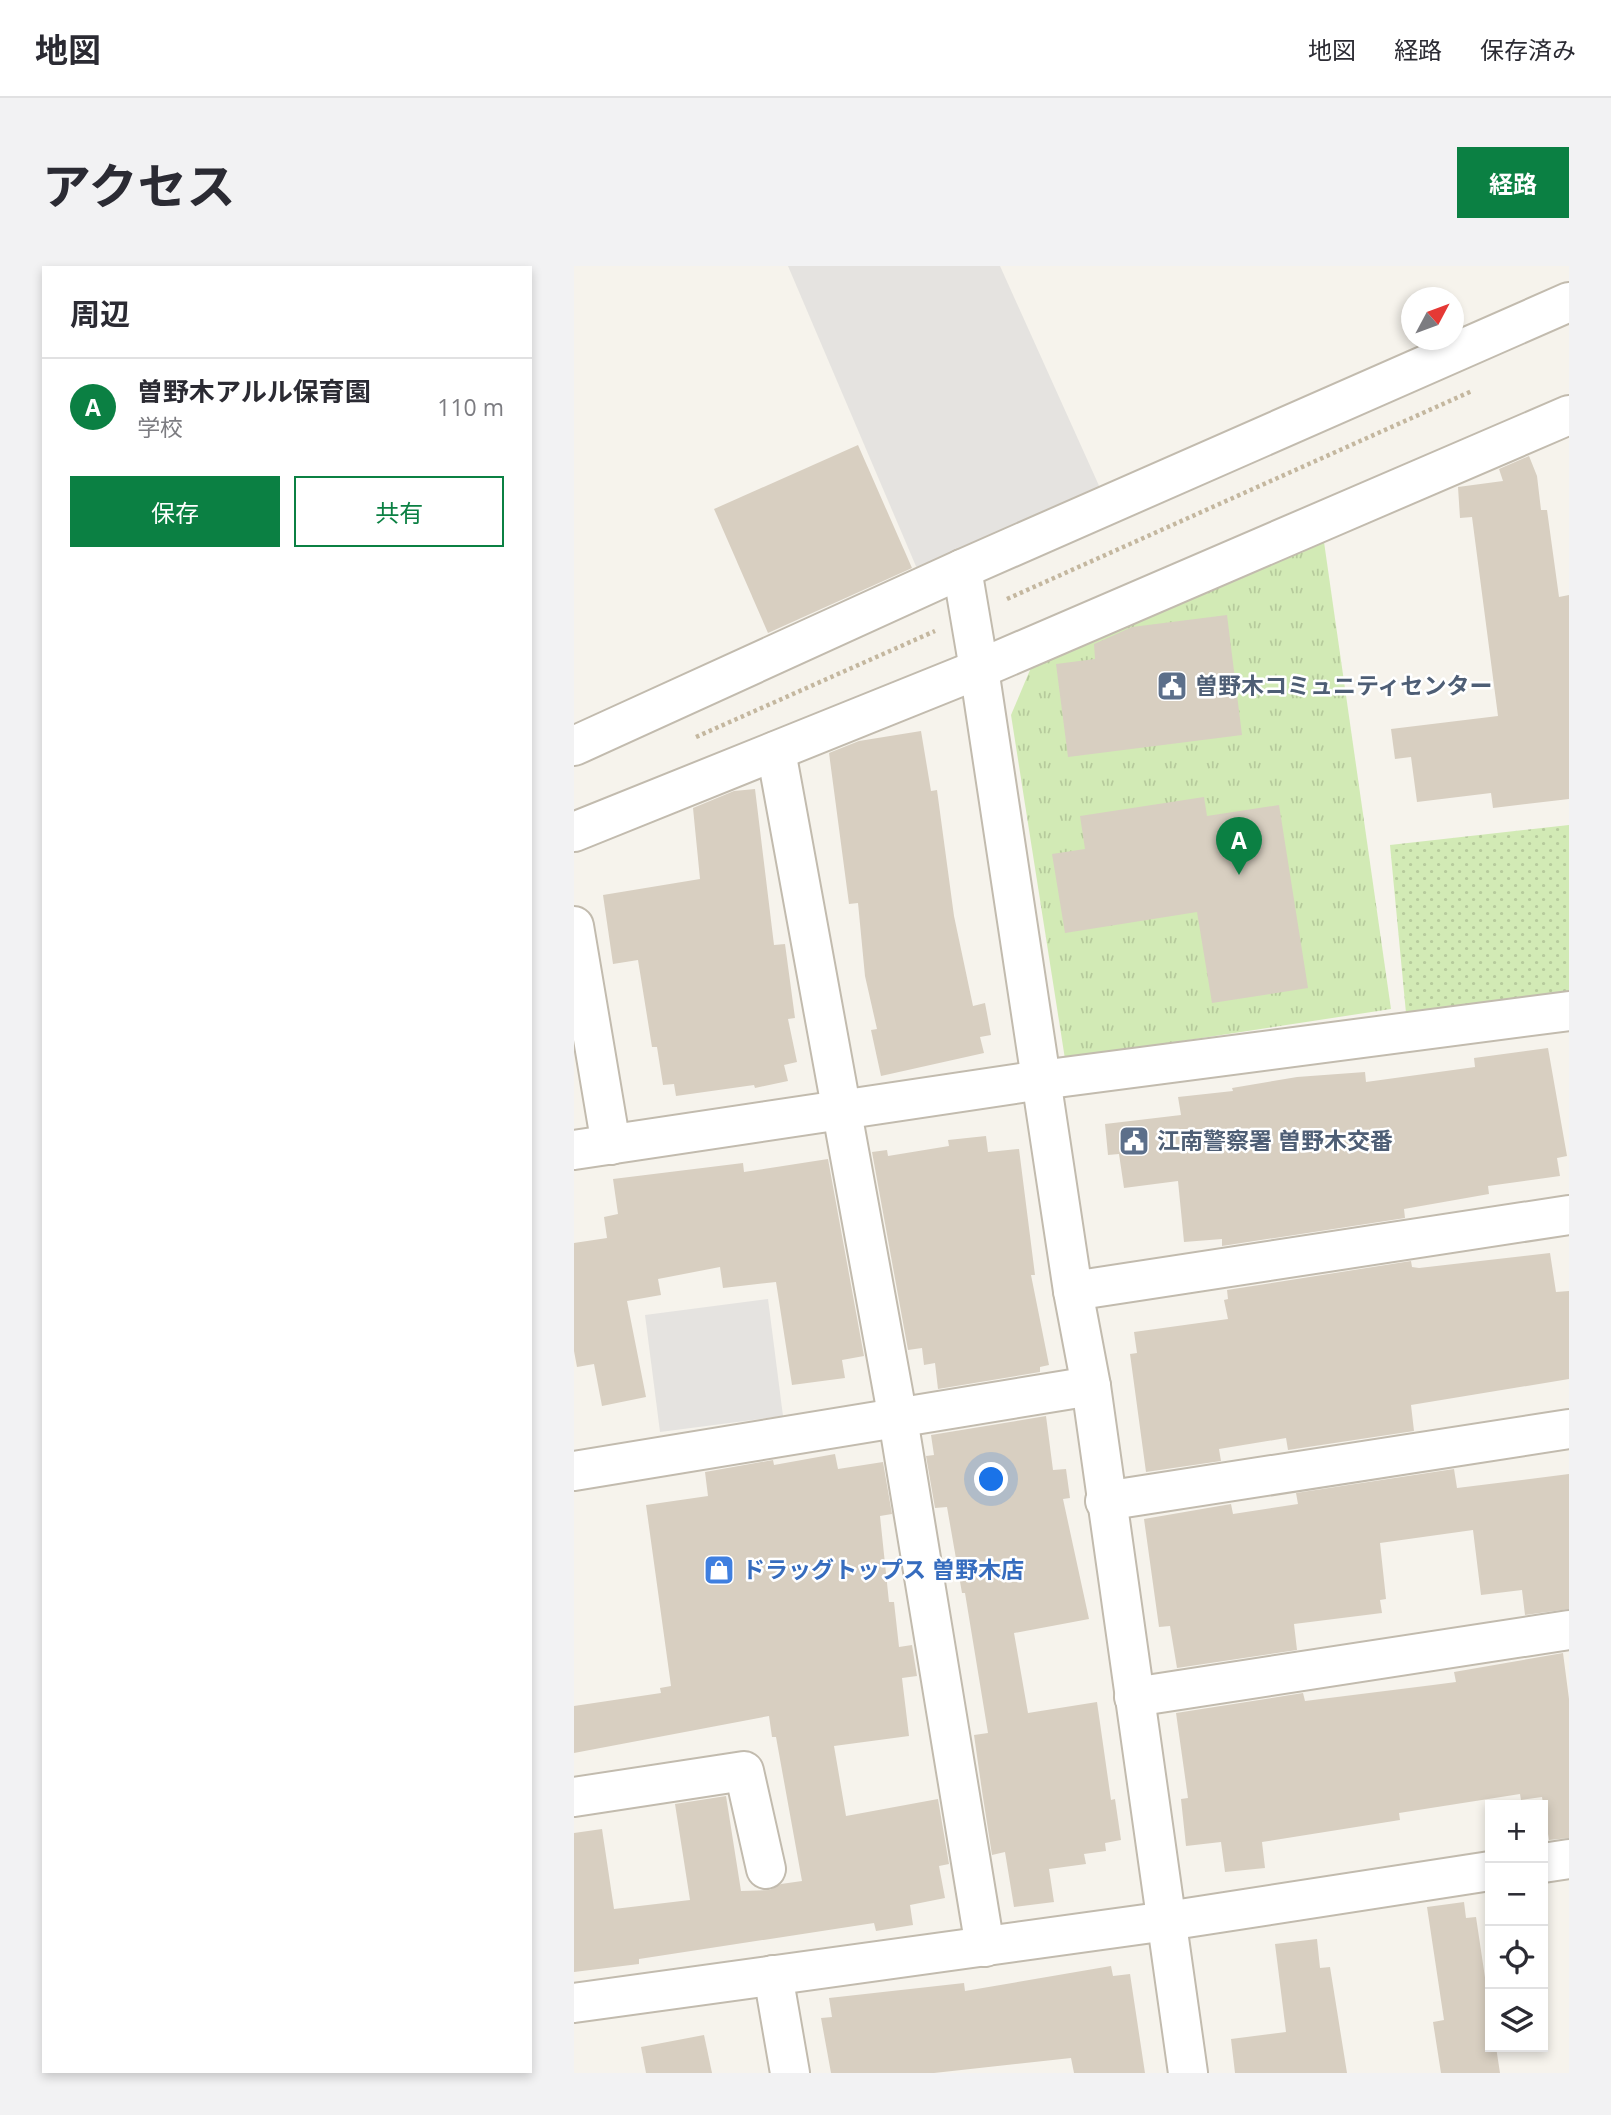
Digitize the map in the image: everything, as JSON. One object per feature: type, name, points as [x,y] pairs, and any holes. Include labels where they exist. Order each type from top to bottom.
[{"type":"street","points":[[574,746],[962,569],[1569,302]]},
{"type":"street","points":[[574,832],[979,669],[1569,415]]},
{"type":"street","points":[[962,569],[1073,1291],[1091,1386],[1105,1501],[1188,2073]]},
{"type":"street","points":[[776,751],[898,1419],[985,1947]]},
{"type":"street","points":[[574,926],[611,1145]]},
{"type":"street","points":[[574,1150],[1041,1080],[1569,1011]]},
{"type":"street","points":[[1073,1291],[1569,1215]]},
{"type":"street","points":[[574,1471],[1091,1386]]},
{"type":"street","points":[[1105,1501],[1569,1429]]},
{"type":"street","points":[[1134,1697],[1569,1630]]},
{"type":"street","points":[[574,1797],[744,1770],[766,1869]]},
{"type":"street","points":[[1548,1862],[1569,1859]]},
{"type":"street","points":[[574,2003],[1167,1921],[1485,1872]]},
{"type":"street","points":[[773,1975],[790,2073]]},
{"type":"path","points":[[686,742],[1480,387]]},
{"type":"green space","points":[[1322,528],[1391,1009],[1065,1059],[1011,715],[1038,651]]},
{"type":"green space","points":[[1569,825],[1569,991],[1406,1013],[1390,845]]},
{"type":"shaded area","points":[[788,266],[1000,266],[1105,499],[921,578]]},
{"type":"shaded area","points":[[768,1299],[783,1416],[660,1432],[645,1315]]},
{"type":"building","points":[[858,445],[912,568],[768,633],[714,509]]},
{"type":"building","points":[[1529,456],[1537,476],[1541,510],[1547,510],[1559,597],[1569,595],[1569,799],[1493,808],[1491,793],[1417,802],[1411,757],[1395,759],[1391,729],[1498,716],[1472,517],[1460,518],[1458,487],[1503,481],[1499,469]]},
{"type":"building","points":[[1227,615],[1242,735],[1068,757],[1056,664],[1095,659],[1094,644],[1132,627]]},
{"type":"building","points":[[921,731],[931,791],[937,790],[954,916],[973,1006],[985,1003],[991,1035],[980,1037],[984,1053],[881,1076],[871,1030],[877,1029],[865,976],[858,903],[849,904],[829,753],[859,741]]},
{"type":"building","points":[[755,789],[774,945],[785,944],[795,1018],[788,1019],[797,1062],[784,1065],[788,1081],[755,1088],[754,1085],[676,1096],[674,1084],[663,1085],[657,1047],[652,1047],[638,960],[613,964],[603,895],[700,879],[693,808],[734,791]]},
{"type":"building","points":[[1204,797],[1207,816],[1279,805],[1308,988],[1212,1003],[1197,912],[1065,933],[1052,854],[1085,849],[1080,816]]},
{"type":"building","points":[[1548,1048],[1567,1156],[1557,1158],[1560,1176],[1488,1186],[1489,1194],[1404,1209],[1405,1218],[1222,1246],[1222,1239],[1184,1242],[1178,1181],[1124,1188],[1119,1154],[1108,1155],[1105,1124],[1181,1115],[1178,1097],[1233,1091],[1232,1088],[1297,1077],[1365,1072],[1366,1082],[1475,1067],[1474,1058]]},
{"type":"building","points":[[986,1136],[988,1152],[1019,1149],[1035,1275],[1031,1275],[1049,1365],[1040,1367],[1040,1372],[938,1389],[935,1363],[924,1365],[922,1348],[908,1350],[872,1152],[887,1150],[888,1156],[949,1146],[948,1140]]},
{"type":"building","points":[[828,1159],[864,1356],[842,1360],[845,1378],[792,1385],[776,1282],[723,1288],[720,1267],[658,1279],[661,1295],[627,1301],[646,1397],[602,1406],[594,1364],[577,1367],[574,1351],[574,1243],[607,1238],[604,1217],[618,1214],[613,1179],[743,1163],[744,1172]]},
{"type":"building","points":[[1550,1253],[1556,1292],[1569,1291],[1569,1379],[1411,1405],[1414,1431],[1288,1450],[1286,1438],[1219,1449],[1221,1461],[1146,1472],[1130,1354],[1137,1353],[1134,1332],[1228,1319],[1224,1300],[1228,1299],[1227,1290],[1411,1261],[1412,1267],[1419,1268]]},
{"type":"building","points":[[1046,1416],[1053,1470],[1066,1469],[1070,1498],[1063,1499],[1089,1619],[1014,1633],[1028,1713],[1097,1702],[1111,1800],[1115,1799],[1121,1840],[1105,1843],[1106,1851],[1084,1854],[1086,1864],[1049,1869],[1054,1902],[1014,1907],[1005,1852],[992,1855],[982,1791],[974,1735],[988,1733],[965,1593],[962,1593],[947,1507],[935,1508],[926,1456],[934,1455],[931,1435]]},
{"type":"building","points":[[835,1454],[838,1469],[883,1462],[892,1514],[880,1516],[889,1602],[894,1602],[899,1647],[912,1645],[917,1676],[902,1678],[909,1736],[834,1746],[846,1816],[938,1799],[949,1864],[939,1866],[945,1898],[910,1905],[913,1925],[876,1931],[874,1923],[639,1959],[639,1964],[574,1972],[574,1833],[602,1829],[614,1909],[690,1900],[675,1804],[726,1796],[741,1891],[770,1890],[781,1884],[802,1881],[776,1737],[772,1737],[769,1716],[574,1753],[574,1706],[661,1693],[660,1688],[671,1686],[646,1505],[708,1496],[705,1472],[773,1460],[774,1465]]},
{"type":"building","points":[[1454,1469],[1457,1488],[1569,1474],[1569,1609],[1525,1615],[1522,1590],[1481,1595],[1473,1530],[1380,1543],[1386,1599],[1380,1600],[1382,1613],[1294,1624],[1297,1650],[1177,1668],[1170,1626],[1159,1627],[1144,1519],[1231,1504],[1233,1514],[1298,1504],[1296,1493]]},
{"type":"building","points":[[1563,1653],[1569,1699],[1569,1838],[1549,1840],[1548,1800],[1542,1800],[1542,1797],[1521,1800],[1520,1794],[1399,1813],[1400,1820],[1262,1842],[1265,1868],[1225,1872],[1221,1842],[1186,1846],[1181,1799],[1188,1798],[1176,1713],[1303,1693],[1305,1701],[1456,1682],[1454,1672]]},
{"type":"building","points":[[1464,1902],[1466,1918],[1476,1917],[1485,1977],[1485,2052],[1497,2052],[1500,2073],[1441,2073],[1433,2022],[1444,2020],[1427,1907]]},
{"type":"building","points":[[1317,1939],[1320,1968],[1330,1967],[1347,2073],[1235,2073],[1231,2039],[1286,2032],[1275,1944]]},
{"type":"building","points":[[1111,1966],[1113,1976],[1130,1974],[1145,2073],[1074,2073],[1071,2058],[934,2073],[831,2073],[821,2018],[832,2017],[829,1998],[964,1983],[965,1991]]},
{"type":"building","points":[[704,2035],[712,2073],[646,2073],[641,2047]]},
{"type":"place","name":"曽野木コミュニティセンター","points":[[1172,686]]},
{"type":"place","name":"曽野木アルル保育園","points":[[1239,875]]},
{"type":"place","name":"江南警察署 曽野木交番","points":[[1134,1141]]},
{"type":"place","name":"ドラッグトップス 曽野木店","points":[[719,1570]]}]
